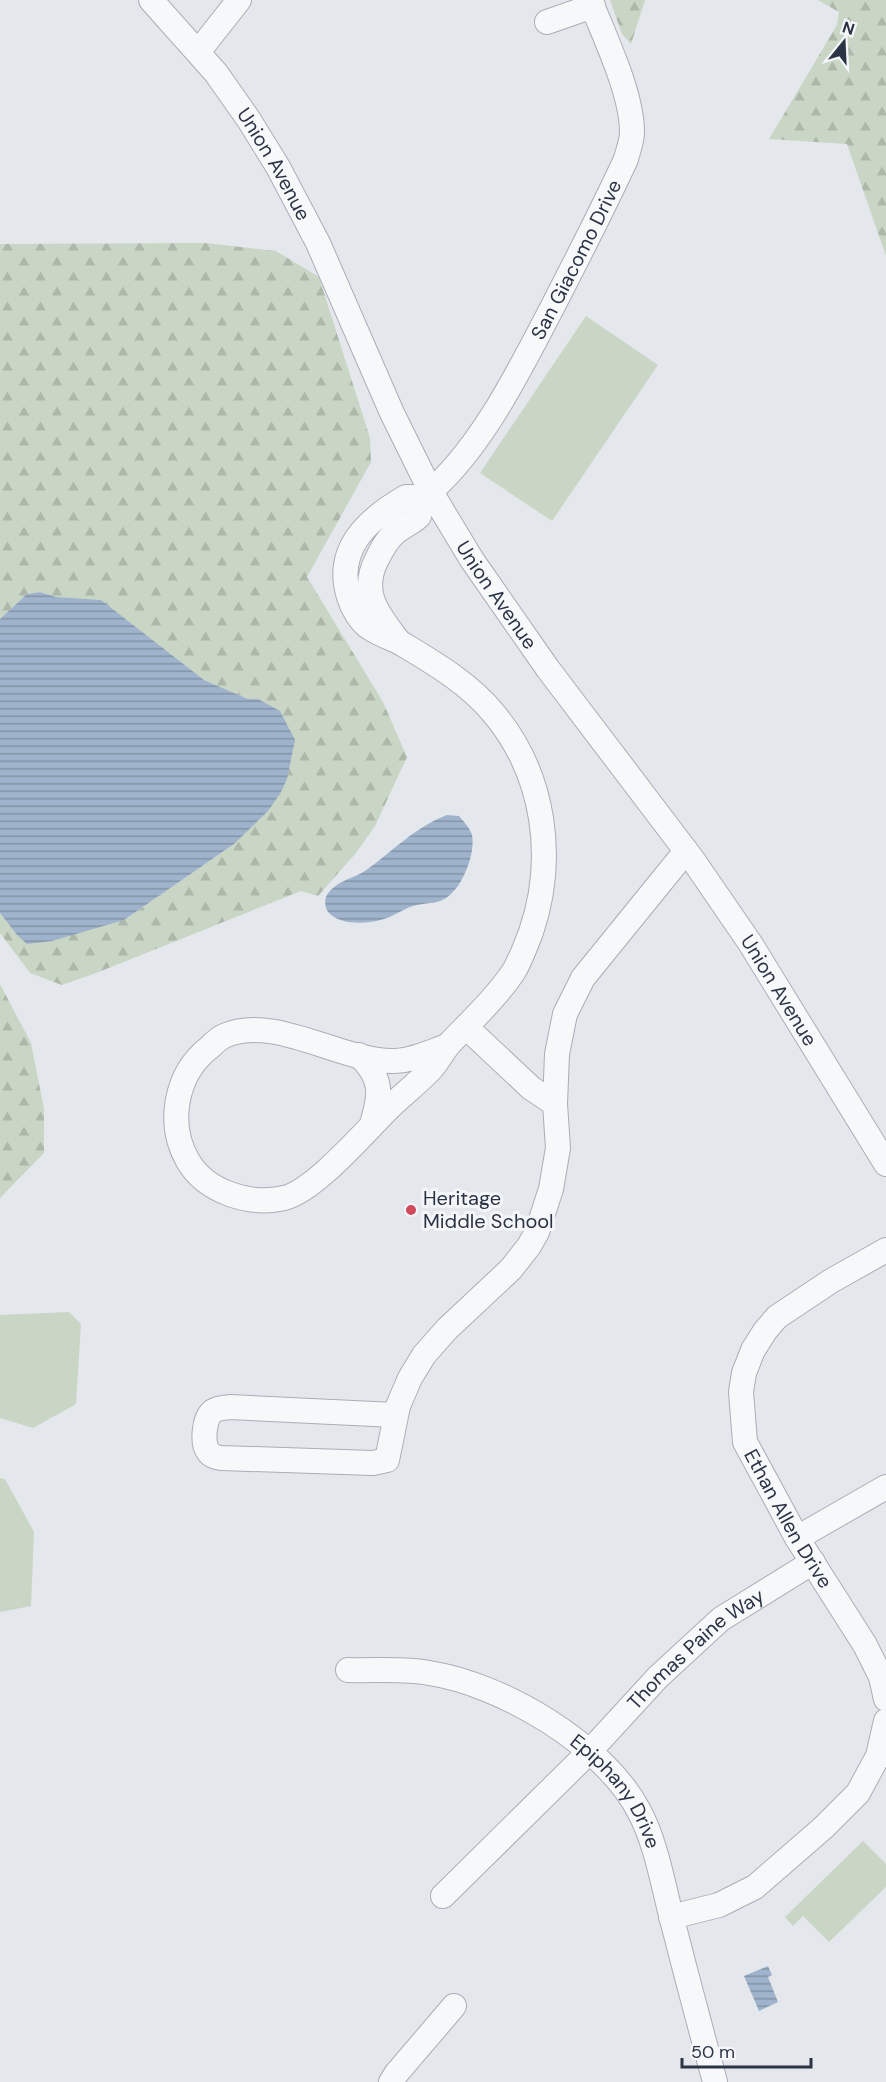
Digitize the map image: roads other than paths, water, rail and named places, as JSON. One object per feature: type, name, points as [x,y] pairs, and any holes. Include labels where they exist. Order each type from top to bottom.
[{"type":"street","name":"Union Avenue","points":[[151,0],[216,73],[278,167],[318,243],[427,494],[548,669],[686,851],[750,943],[886,1164]]},
{"type":"street","points":[[198,52],[239,0]]},
{"type":"street","name":"San Giacomo Drive","points":[[427,494],[473,446],[497,408],[535,340],[626,159],[632,135],[630,112],[591,3],[547,22]]},
{"type":"street","points":[[427,494],[406,497],[385,509],[369,523],[354,541],[347,559],[345,584],[352,606],[368,627],[399,642],[456,678],[494,715],[519,752],[534,790],[544,839],[544,879],[541,898],[526,946],[515,969],[495,995],[447,1046],[435,1066],[304,1190],[288,1198],[271,1201],[229,1195],[208,1182],[189,1162],[178,1136],[176,1107],[183,1079],[198,1056],[224,1036],[248,1030],[276,1032],[374,1059],[395,1061],[420,1057],[447,1046]]},
{"type":"street","points":[[395,1415],[218,1408],[207,1420],[206,1450],[212,1456],[221,1458],[381,1462],[387,1460],[395,1415],[410,1378],[424,1355],[447,1329],[511,1269],[537,1232],[551,1189],[558,1148],[555,1104],[557,1054],[565,1014],[583,978],[686,851]]},
{"type":"street","points":[[466,1027],[531,1088],[555,1104]]},
{"type":"street","points":[[359,1055],[371,1067],[378,1084],[378,1101],[372,1124]]},
{"type":"street","name":"Ethan Allen Drive","points":[[886,1250],[831,1281],[777,1317],[759,1340],[744,1373],[741,1412],[745,1442],[797,1538],[865,1645],[881,1677],[886,1697]]},
{"type":"street","points":[[797,1538],[886,1487]]},
{"type":"street","name":"Thomas Paine Way","points":[[443,1896],[590,1751],[658,1677],[721,1619],[813,1562]]},
{"type":"street","name":"Epiphany Drive","points":[[348,1670],[428,1672],[468,1681],[516,1703],[564,1732],[590,1751],[622,1785],[639,1810],[655,1852],[715,2082]]},
{"type":"street","points":[[671,1917],[719,1905],[755,1887],[823,1828],[858,1792],[878,1756],[886,1721]]},
{"type":"street","points":[[392,2082],[396,2074],[454,2006]]},
{"type":"water","points":[[40,592],[56,597],[101,600],[204,680],[248,699],[258,699],[280,711],[295,740],[287,779],[280,794],[268,811],[234,844],[124,920],[52,941],[27,944],[0,913],[0,619],[27,594]]},
{"type":"water","points":[[447,815],[459,816],[471,832],[473,843],[465,873],[454,891],[447,897],[437,902],[413,906],[388,918],[370,922],[347,922],[333,917],[328,912],[325,899],[335,886],[365,871],[424,826]]},
{"type":"water","points":[[768,1966],[772,1975],[768,1977],[778,2002],[759,2011],[744,1976]]},
{"type":"place","name":"Heritage Middle School","points":[[411,1210]]}]
